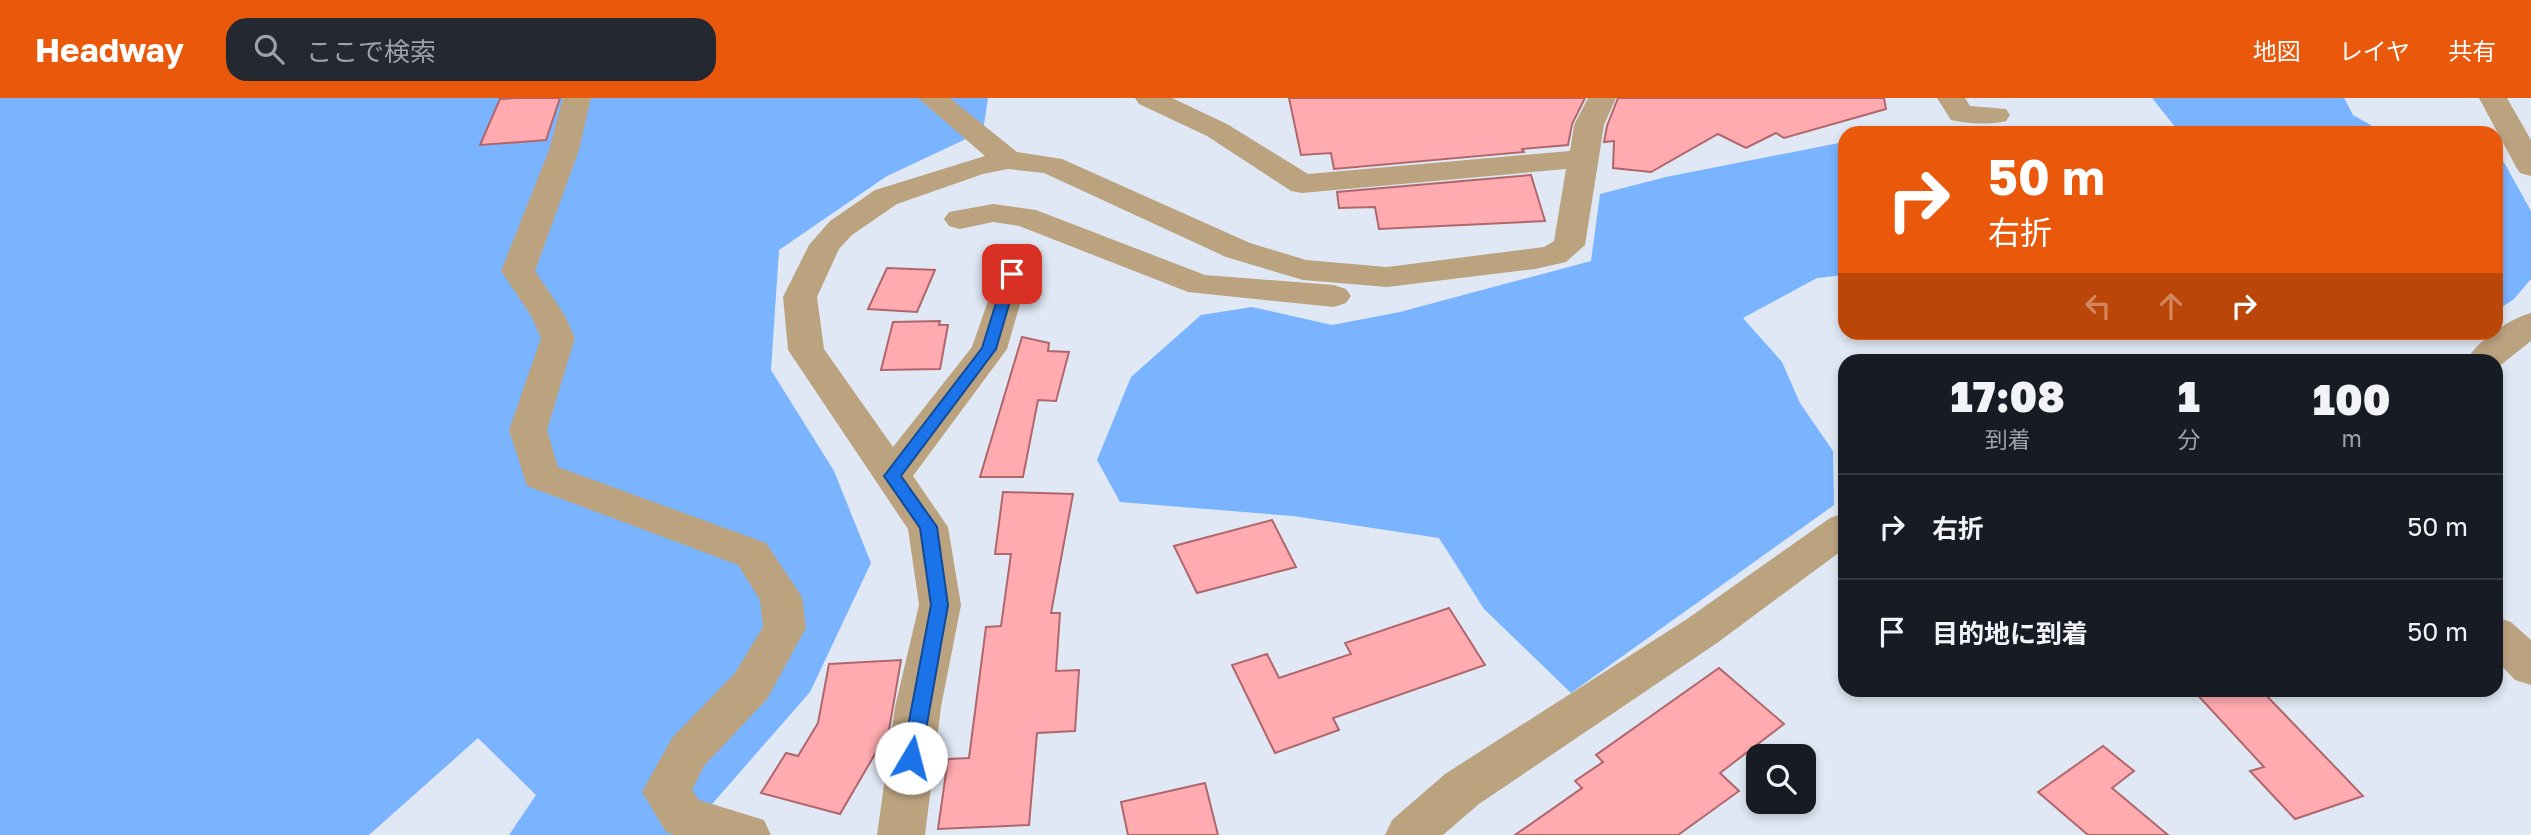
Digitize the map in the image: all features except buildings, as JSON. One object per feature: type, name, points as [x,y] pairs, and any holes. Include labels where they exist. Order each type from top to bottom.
[{"type":"street","points":[[577,98],[564,150],[518,271],[547,314],[558,338],[528,430],[541,476],[752,554],[781,597],[785,628],[751,686],[688,752],[666,792],[683,817],[747,835]]},
{"type":"street","points":[[932,98],[1009,160]]},
{"type":"street","points":[[1149,98],[1217,130],[1302,184],[1583,159]]},
{"type":"street","points":[[901,835],[918,707],[940,605],[928,527],[807,351],[800,297],[825,245],[850,220],[886,197],[975,167],[1009,160],[1051,165],[1238,250],[1303,270],[1387,276],[1535,259],[1554,255],[1569,245],[1589,125],[1602,98]]},
{"type":"street","points":[[1951,98],[1961,114],[1996,115]]},
{"type":"street","points":[[2493,98],[2531,167]]},
{"type":"street","points":[[960,219],[993,213],[1025,217],[1200,285],[1384,301],[1409,293],[1411,272]]},
{"type":"street","points":[[892,476],[989,349],[1012,274]]},
{"type":"street","points":[[1409,835],[1462,789],[1702,631],[1838,532]]},
{"type":"street","points":[[2503,641],[2531,667]]},
{"type":"shaded area","points":[[0,98],[988,98],[983,131],[887,176],[779,250],[771,370],[834,471],[871,563],[810,692],[685,835],[509,835],[536,795],[478,738],[369,835],[0,835]]},
{"type":"shaded area","points":[[2152,98],[2344,98],[2353,115],[2373,126],[2174,126]]},
{"type":"shaded area","points":[[1838,143],[1838,276],[1817,278],[1743,318],[1782,362],[1800,403],[1833,451],[1834,505],[1571,693],[1484,609],[1439,538],[1293,516],[1120,502],[1097,460],[1131,377],[1201,315],[1252,307],[1332,325],[1400,312],[1591,261],[1600,194],[1666,177]]},
{"type":"shaded area","points":[[2503,161],[2531,211],[2531,279],[2514,299],[2503,306]]},
{"type":"route","points":[[911,758],[918,707],[940,605],[928,527],[892,476],[989,349],[1012,274]]}]
